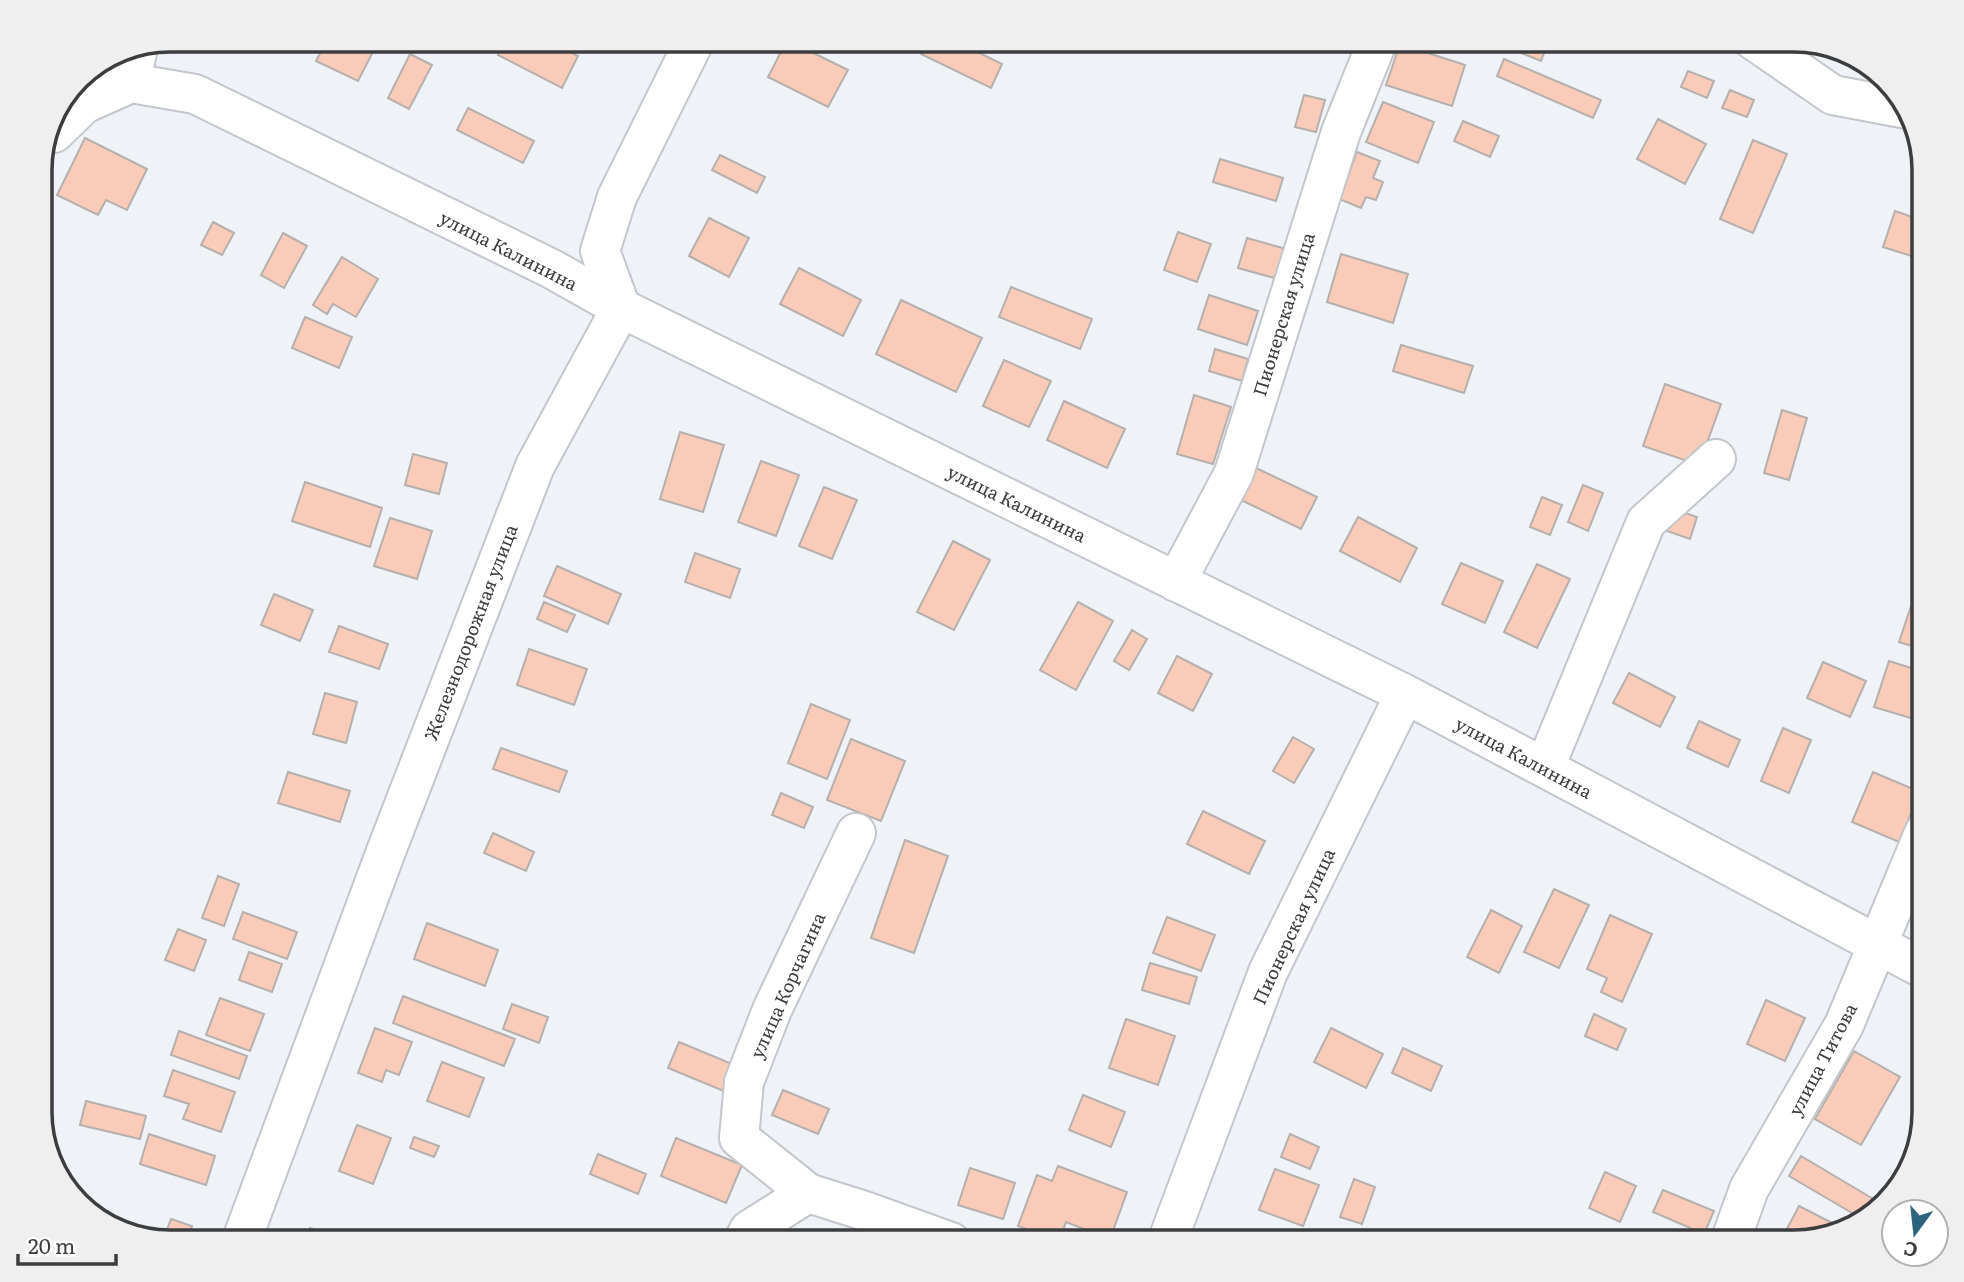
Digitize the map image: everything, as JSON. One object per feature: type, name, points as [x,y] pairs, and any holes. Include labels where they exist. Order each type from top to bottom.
[{"type":"street","points":[[621,307],[600,251],[617,197],[686,52]]},
{"type":"street","name":"Пионерская улица","points":[[1176,582],[1234,473],[1341,132],[1373,52]]},
{"type":"street","points":[[1770,52],[1833,95],[1892,106]]},
{"type":"street","name":"улица Калинина","points":[[135,65],[552,269],[621,307],[1405,694],[1912,963]]},
{"type":"street","points":[[63,125],[84,104],[135,65]]},
{"type":"street","name":"Железнодорожная улица","points":[[245,1230],[390,842],[535,466],[621,307]]},
{"type":"street","points":[[1545,767],[1646,523],[1716,459]]},
{"type":"street","name":"Пионерская улица","points":[[1171,1230],[1268,972],[1405,694]]},
{"type":"street","name":"улица Корчагина","points":[[856,833],[772,1010],[744,1082],[739,1138],[808,1193],[918,1230]]},
{"type":"street","name":"улица Титова","points":[[1734,1230],[1749,1189],[1844,1025],[1912,862]]},
{"type":"street","points":[[749,1230],[808,1193]]},
{"type":"building","points":[[321,52],[373,52],[358,81],[316,61]]},
{"type":"building","points":[[500,52],[570,52],[578,56],[562,88],[498,55]]},
{"type":"building","points":[[781,52],[811,52],[848,70],[828,107],[768,77]]},
{"type":"building","points":[[978,52],[1002,64],[991,88],[921,54]]},
{"type":"building","points":[[1397,52],[1425,52],[1465,65],[1452,106],[1386,85]]},
{"type":"building","points":[[1519,52],[1544,52],[1541,61]]},
{"type":"building","points":[[410,54],[432,65],[409,109],[388,98]]},
{"type":"building","points":[[1504,59],[1601,100],[1593,118],[1497,76]]},
{"type":"building","points":[[1688,71],[1714,81],[1707,98],[1681,87]]},
{"type":"building","points":[[1730,90],[1754,100],[1747,117],[1722,108]]},
{"type":"building","points":[[1304,95],[1325,100],[1316,132],[1295,127]]},
{"type":"building","points":[[1383,102],[1434,122],[1418,163],[1366,142]]},
{"type":"building","points":[[468,108],[534,141],[523,163],[457,130]]},
{"type":"building","points":[[1658,119],[1706,144],[1685,184],[1637,159]]},
{"type":"building","points":[[1463,121],[1499,136],[1490,157],[1454,141]]},
{"type":"building","points":[[85,138],[147,169],[127,210],[106,200],[98,215],[57,195]]},
{"type":"building","points":[[1753,140],[1787,154],[1753,233],[1720,219]]},
{"type":"building","points":[[1357,152],[1380,161],[1373,178],[1383,182],[1376,200],[1366,197],[1361,208],[1339,199]]},
{"type":"building","points":[[720,155],[765,177],[757,193],[712,170]]},
{"type":"building","points":[[1220,159],[1283,178],[1276,201],[1213,182]]},
{"type":"building","points":[[1895,211],[1912,217],[1912,256],[1883,247]]},
{"type":"building","points":[[709,218],[749,238],[729,277],[689,256]]},
{"type":"building","points":[[213,222],[234,233],[222,255],[201,245]]},
{"type":"building","points":[[1178,232],[1211,244],[1197,282],[1164,270]]},
{"type":"building","points":[[283,233],[307,246],[284,288],[261,275]]},
{"type":"building","points":[[1247,238],[1286,249],[1278,279],[1238,268]]},
{"type":"building","points":[[1341,254],[1408,274],[1393,323],[1327,302]]},
{"type":"building","points":[[342,257],[378,279],[356,317],[333,304],[327,314],[313,305]]},
{"type":"building","points":[[799,268],[861,300],[843,336],[780,304]]},
{"type":"building","points":[[1011,287],[1092,319],[1080,349],[999,317]]},
{"type":"building","points":[[1209,295],[1258,311],[1247,345],[1198,329]]},
{"type":"building","points":[[901,300],[982,338],[956,392],[876,354]]},
{"type":"building","points":[[305,317],[352,337],[339,368],[292,348]]},
{"type":"building","points":[[1401,345],[1473,366],[1464,393],[1393,371]]},
{"type":"building","points":[[1215,349],[1248,359],[1242,381],[1209,371]]},
{"type":"building","points":[[1004,360],[1051,381],[1029,427],[983,406]]},
{"type":"building","points":[[1665,384],[1721,404],[1699,465],[1643,446]]},
{"type":"building","points":[[1194,395],[1231,407],[1213,464],[1177,454]]},
{"type":"building","points":[[1064,401],[1125,429],[1107,468],[1047,440]]},
{"type":"building","points":[[1782,410],[1807,418],[1789,480],[1764,473]]},
{"type":"building","points":[[680,432],[724,445],[703,512],[660,499]]},
{"type":"building","points":[[413,454],[447,463],[439,494],[405,485]]},
{"type":"building","points":[[761,461],[799,475],[776,536],[738,522]]},
{"type":"building","points":[[1256,468],[1317,497],[1301,529],[1241,500]]},
{"type":"building","points":[[305,482],[382,508],[370,547],[292,521]]},
{"type":"building","points":[[1583,485],[1603,493],[1588,531],[1568,522]]},
{"type":"building","points":[[824,487],[857,500],[832,559],[799,546]]},
{"type":"building","points":[[1542,497],[1562,505],[1550,535],[1530,527]]},
{"type":"building","points":[[1674,509],[1697,517],[1690,539],[1667,531]]},
{"type":"building","points":[[1358,517],[1417,548],[1400,582],[1340,551]]},
{"type":"building","points":[[390,518],[432,531],[417,579],[374,566]]},
{"type":"building","points":[[953,541],[990,560],[954,630],[917,612]]},
{"type":"building","points":[[695,553],[740,569],[730,598],[685,582]]},
{"type":"building","points":[[1461,563],[1503,581],[1485,623],[1442,604]]},
{"type":"building","points":[[1537,564],[1570,579],[1537,648],[1504,632]]},
{"type":"building","points":[[557,566],[621,594],[608,624],[544,596]]},
{"type":"building","points":[[274,594],[313,610],[300,641],[261,625]]},
{"type":"building","points":[[544,602],[575,615],[567,632],[537,619]]},
{"type":"building","points":[[1078,602],[1113,621],[1076,690],[1040,670]]},
{"type":"building","points":[[1911,606],[1912,606],[1912,646],[1899,642]]},
{"type":"building","points":[[339,626],[388,644],[379,669],[329,652]]},
{"type":"building","points":[[1132,630],[1147,639],[1129,670],[1114,661]]},
{"type":"building","points":[[529,649],[587,669],[574,705],[517,685]]},
{"type":"building","points":[[1177,656],[1212,674],[1193,711],[1158,693]]},
{"type":"building","points":[[1889,661],[1912,668],[1912,718],[1874,707]]},
{"type":"building","points":[[1823,662],[1866,681],[1850,717],[1807,698]]},
{"type":"building","points":[[1629,673],[1675,697],[1660,727],[1613,703]]},
{"type":"building","points":[[325,693],[357,702],[346,743],[313,734]]},
{"type":"building","points":[[811,704],[850,720],[827,779],[788,763]]},
{"type":"building","points":[[1699,721],[1740,740],[1728,767],[1687,748]]},
{"type":"building","points":[[1783,728],[1811,740],[1789,793],[1761,781]]},
{"type":"building","points":[[1293,737],[1314,749],[1294,783],[1273,771]]},
{"type":"building","points":[[851,739],[905,761],[881,821],[827,800]]},
{"type":"building","points":[[501,748],[567,771],[559,792],[493,769]]},
{"type":"building","points":[[288,772],[350,791],[340,822],[278,803]]},
{"type":"building","points":[[1873,772],[1912,789],[1912,811],[1899,842],[1852,822]]},
{"type":"building","points":[[781,793],[813,807],[804,828],[772,815]]},
{"type":"building","points":[[1203,811],[1265,841],[1249,874],[1187,844]]},
{"type":"building","points":[[493,833],[534,852],[526,871],[484,853]]},
{"type":"building","points":[[905,840],[948,856],[914,953],[871,938]]},
{"type":"building","points":[[218,876],[239,884],[224,926],[202,918]]},
{"type":"building","points":[[1554,889],[1589,905],[1559,968],[1524,952]]},
{"type":"building","points":[[1491,910],[1522,926],[1499,973],[1467,957]]},
{"type":"building","points":[[243,912],[297,932],[287,959],[233,939]]},
{"type":"building","points":[[1610,915],[1652,934],[1622,1002],[1601,992],[1607,978],[1587,969]]},
{"type":"building","points":[[1167,917],[1215,935],[1201,971],[1153,953]]},
{"type":"building","points":[[427,923],[498,950],[485,986],[414,959]]},
{"type":"building","points":[[178,929],[206,940],[194,971],[165,960]]},
{"type":"building","points":[[249,952],[282,964],[272,992],[239,980]]},
{"type":"building","points":[[1150,963],[1197,977],[1189,1004],[1142,990]]},
{"type":"building","points":[[403,996],[515,1039],[504,1066],[393,1023]]},
{"type":"building","points":[[220,998],[264,1014],[250,1051],[206,1035]]},
{"type":"building","points":[[1766,1000],[1805,1018],[1785,1061],[1747,1044]]},
{"type":"building","points":[[512,1004],[548,1017],[539,1043],[503,1029]]},
{"type":"building","points":[[1594,1014],[1626,1029],[1617,1050],[1585,1036]]},
{"type":"building","points":[[1126,1019],[1175,1036],[1158,1085],[1109,1068]]},
{"type":"building","points":[[375,1028],[412,1042],[399,1075],[386,1070],[382,1082],[358,1073]]},
{"type":"building","points":[[1331,1028],[1383,1054],[1366,1088],[1314,1062]]},
{"type":"building","points":[[179,1031],[247,1056],[239,1079],[171,1055]]},
{"type":"building","points":[[679,1042],[737,1066],[726,1092],[668,1068]]},
{"type":"building","points":[[1403,1048],[1442,1066],[1431,1091],[1392,1073]]},
{"type":"building","points":[[1854,1051],[1900,1077],[1861,1145],[1815,1119]]},
{"type":"building","points":[[442,1062],[484,1078],[469,1117],[427,1101]]},
{"type":"building","points":[[173,1070],[235,1092],[221,1132],[183,1119],[189,1104],[164,1096]]},
{"type":"building","points":[[783,1090],[829,1109],[818,1134],[772,1115]]},
{"type":"building","points":[[1083,1095],[1125,1112],[1111,1147],[1069,1130]]},
{"type":"building","points":[[86,1101],[146,1116],[140,1139],[80,1125]]},
{"type":"building","points":[[357,1125],[391,1138],[373,1184],[339,1171]]},
{"type":"building","points":[[149,1134],[215,1156],[206,1185],[140,1164]]},
{"type":"building","points":[[1290,1134],[1319,1147],[1310,1169],[1281,1157]]},
{"type":"building","points":[[414,1137],[439,1146],[434,1157],[410,1148]]},
{"type":"building","points":[[676,1138],[742,1165],[726,1203],[661,1176]]},
{"type":"building","points":[[598,1154],[646,1174],[638,1194],[590,1174]]},
{"type":"building","points":[[1801,1156],[1872,1199],[1853,1213],[1789,1176]]},
{"type":"building","points":[[1058,1166],[1127,1192],[1113,1230],[1087,1230],[1066,1222],[1063,1230],[1029,1230],[1018,1226],[1037,1175],[1052,1181]]},
{"type":"building","points":[[970,1168],[1015,1183],[1003,1219],[958,1205]]},
{"type":"building","points":[[1275,1169],[1319,1185],[1303,1226],[1259,1210]]},
{"type":"building","points":[[1605,1172],[1636,1186],[1620,1222],[1589,1208]]},
{"type":"building","points":[[1354,1179],[1375,1187],[1362,1224],[1340,1217]]},
{"type":"building","points":[[1663,1190],[1714,1211],[1706,1230],[1695,1230],[1653,1212]]},
{"type":"building","points":[[1799,1206],[1831,1222],[1809,1228],[1786,1230]]},
{"type":"building","points":[[171,1219],[192,1226],[190,1230],[167,1230]]}]
